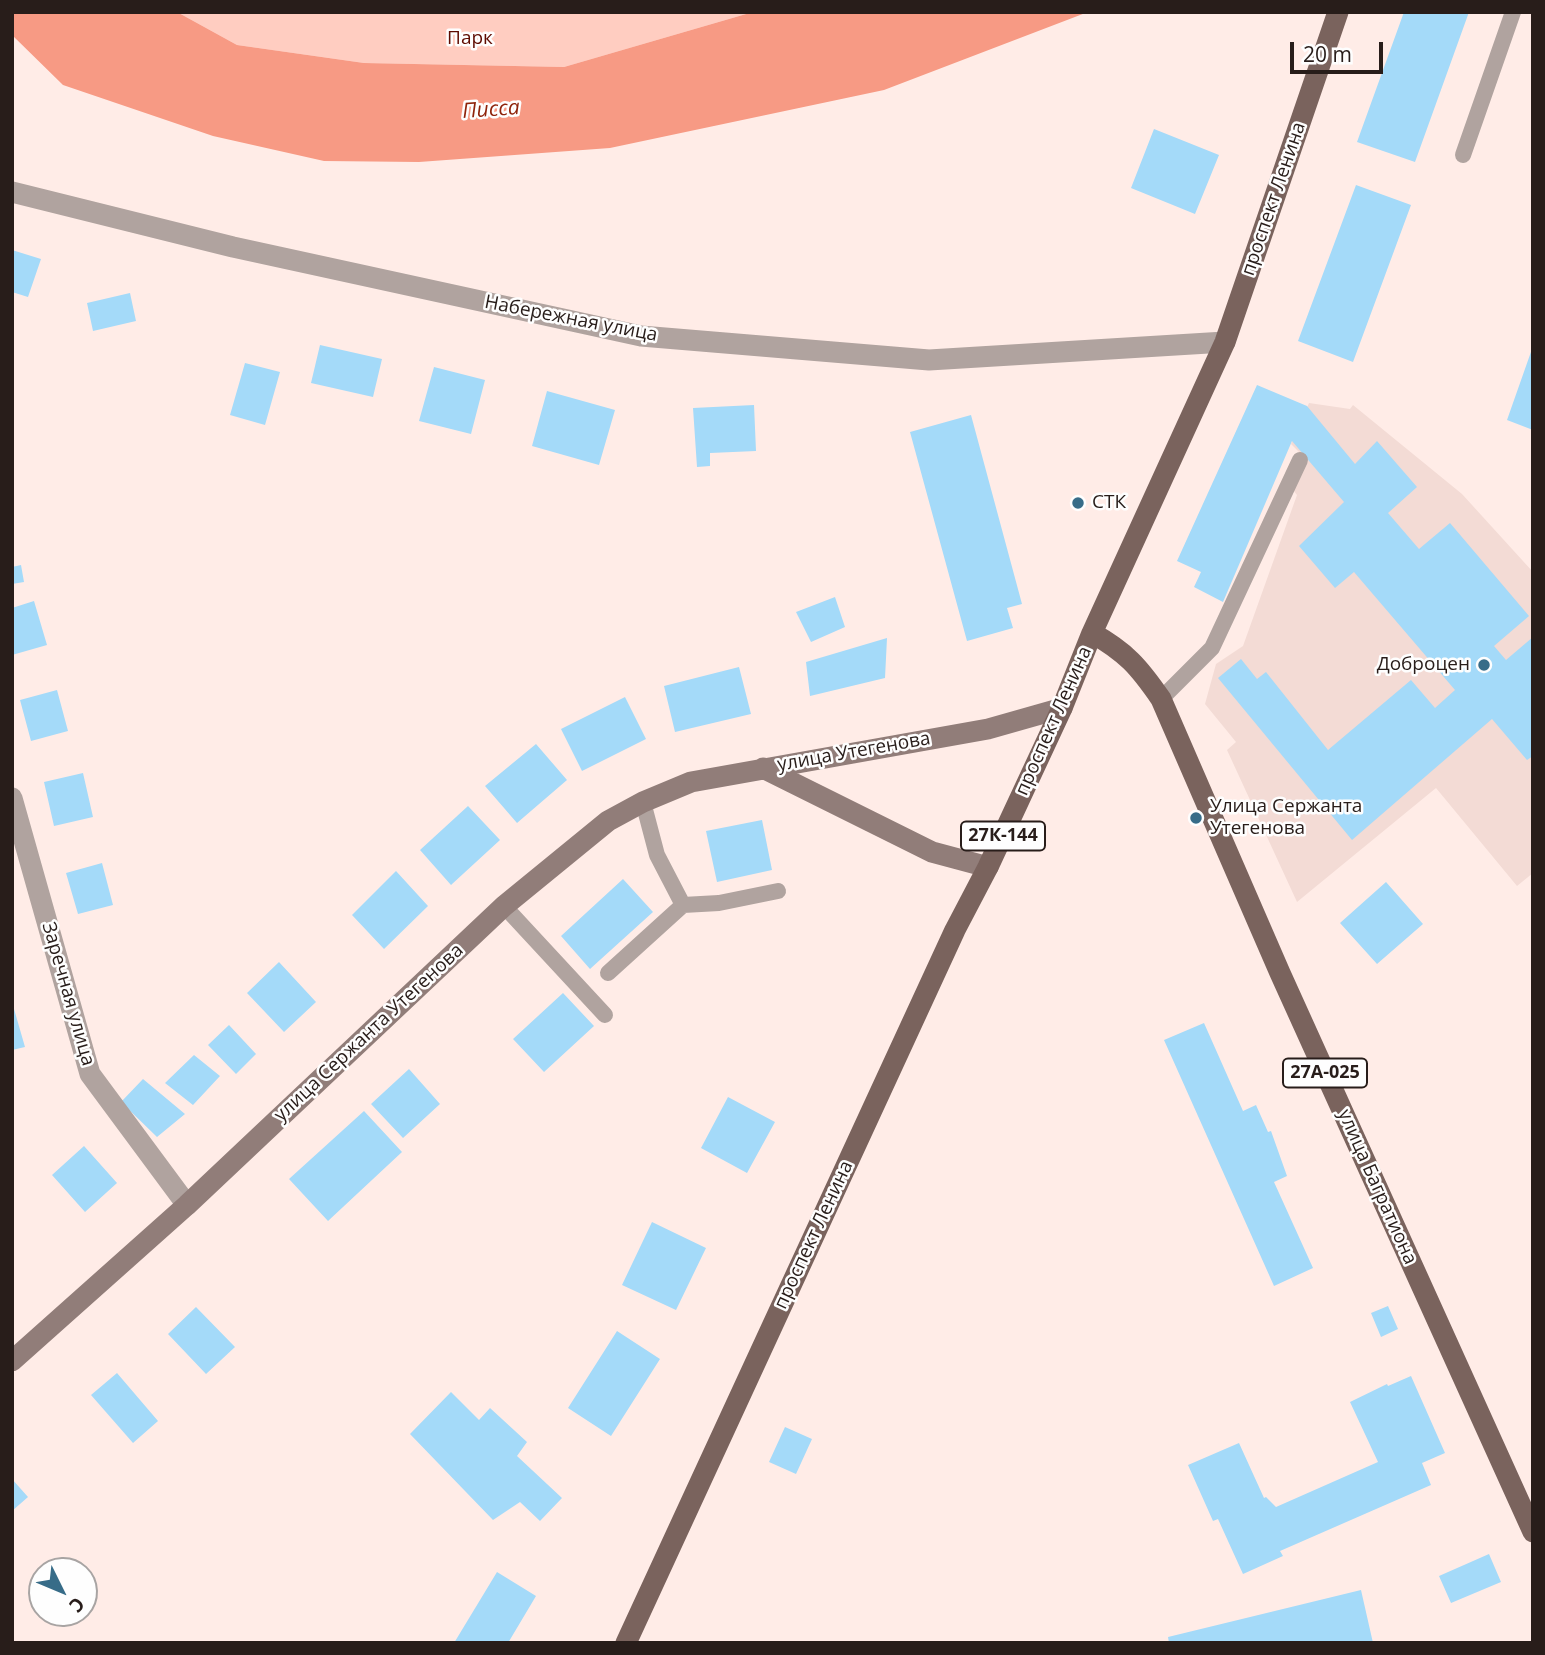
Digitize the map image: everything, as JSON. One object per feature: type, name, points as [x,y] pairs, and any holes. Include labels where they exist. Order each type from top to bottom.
[{"type":"main road","name":"проспект Ленина","points":[[626,1643],[955,930],[988,867],[1062,708],[1092,634],[1225,342],[1338,12]]},
{"type":"main road","name":"улица Багратиона","points":[[1092,634],[1118,648],[1145,676],[1161,699],[1280,973],[1533,1532]]},
{"type":"main road","name":"улица Утегенова","points":[[763,768],[988,729],[1062,708]]},
{"type":"main road","name":"улица Утегенова","points":[[763,768],[932,852],[988,867]]},
{"type":"main road","name":"улица Сержанта Утегенова","points":[[12,1361],[187,1205],[504,906],[608,821],[642,802],[691,782],[763,768]]},
{"type":"street","name":"Набережная улица","points":[[12,192],[233,247],[641,336],[929,360],[1225,342]]},
{"type":"street","name":"Заречная улица","points":[[12,798],[90,1074],[187,1205]]},
{"type":"lane","points":[[1462,155],[1513,12]]},
{"type":"lane","points":[[1161,699],[1212,648],[1300,460]]},
{"type":"lane","points":[[642,802],[657,855],[683,905]]},
{"type":"lane","points":[[608,973],[683,905],[719,903],[778,891]]},
{"type":"lane","points":[[504,906],[605,1015]]},
{"type":"shaded area","points":[[1309,403],[1350,409],[1353,405],[1462,494],[1533,572],[1533,873],[1517,886],[1436,788],[1297,902],[1227,750],[1236,742],[1205,704],[1216,664],[1243,646],[1297,495],[1286,481],[1299,452],[1291,444]]},
{"type":"green space","name":"Парк","points":[[177,12],[753,12],[564,67],[364,63],[237,45]]},
{"type":"water","name":"Писса","points":[[12,12],[177,12],[237,45],[364,63],[564,67],[753,12],[1088,12],[884,90],[610,148],[419,162],[324,161],[213,136],[63,85],[12,35]]},
{"type":"building","points":[[1404,12],[1469,12],[1415,162],[1357,142]]},
{"type":"building","points":[[1154,129],[1219,155],[1195,214],[1131,188]]},
{"type":"building","points":[[1356,185],[1411,205],[1353,362],[1298,341]]},
{"type":"building","points":[[12,250],[41,259],[28,297],[12,292]]},
{"type":"building","points":[[130,293],[136,321],[93,331],[87,303]]},
{"type":"building","points":[[320,345],[382,359],[373,397],[311,383]]},
{"type":"building","points":[[1533,349],[1533,430],[1507,420]]},
{"type":"building","points":[[245,363],[280,372],[265,425],[230,415]]},
{"type":"building","points":[[434,367],[485,380],[471,434],[419,421]]},
{"type":"building","points":[[1257,385],[1307,406],[1355,464],[1377,441],[1417,487],[1388,513],[1419,549],[1450,523],[1529,616],[1494,646],[1506,660],[1533,637],[1533,756],[1527,760],[1492,719],[1352,840],[1218,678],[1241,659],[1257,679],[1266,672],[1328,750],[1411,680],[1435,708],[1455,690],[1354,572],[1335,588],[1299,546],[1344,502],[1292,441],[1223,602],[1194,587],[1201,572],[1177,561]]},
{"type":"building","points":[[547,391],[615,410],[599,465],[532,446]]},
{"type":"building","points":[[754,405],[756,451],[710,453],[710,466],[697,467],[693,408]]},
{"type":"building","points":[[971,415],[1022,604],[1007,608],[1013,628],[967,641],[910,432]]},
{"type":"building","points":[[21,565],[24,582],[12,584],[12,567]]},
{"type":"building","points":[[835,597],[845,627],[811,642],[796,612]]},
{"type":"building","points":[[34,601],[47,645],[12,655],[12,608]]},
{"type":"building","points":[[887,638],[885,678],[810,696],[806,662]]},
{"type":"building","points":[[739,667],[751,714],[675,732],[664,686]]},
{"type":"building","points":[[57,690],[68,731],[31,741],[20,700]]},
{"type":"building","points":[[625,697],[646,739],[582,771],[561,729]]},
{"type":"building","points":[[536,744],[567,780],[517,823],[485,786]]},
{"type":"building","points":[[83,773],[93,817],[54,826],[44,782]]},
{"type":"building","points":[[468,806],[500,840],[451,885],[420,850]]},
{"type":"building","points":[[762,820],[772,870],[717,882],[706,831]]},
{"type":"building","points":[[102,863],[113,905],[78,914],[66,873]]},
{"type":"building","points":[[396,871],[428,906],[384,949],[352,915]]},
{"type":"building","points":[[623,879],[653,912],[590,969],[561,936]]},
{"type":"building","points":[[1386,882],[1423,924],[1377,964],[1340,923]]},
{"type":"building","points":[[279,962],[316,1002],[284,1032],[247,993]]},
{"type":"building","points":[[563,993],[594,1026],[544,1072],[513,1039]]},
{"type":"building","points":[[12,1002],[25,1047],[12,1050]]},
{"type":"building","points":[[1204,1023],[1243,1111],[1256,1105],[1268,1132],[1271,1131],[1287,1176],[1274,1182],[1313,1268],[1274,1286],[1164,1040]]},
{"type":"building","points":[[229,1025],[256,1054],[236,1074],[208,1045]]},
{"type":"building","points":[[194,1055],[220,1076],[193,1105],[165,1083]]},
{"type":"building","points":[[409,1069],[440,1104],[403,1138],[371,1104]]},
{"type":"building","points":[[143,1079],[185,1114],[157,1137],[121,1102]]},
{"type":"building","points":[[728,1097],[775,1122],[747,1173],[701,1148]]},
{"type":"building","points":[[364,1111],[402,1152],[328,1221],[289,1179]]},
{"type":"building","points":[[84,1146],[117,1183],[85,1212],[52,1175]]},
{"type":"building","points":[[652,1222],[706,1248],[676,1310],[622,1285]]},
{"type":"building","points":[[1388,1306],[1398,1329],[1381,1337],[1371,1313]]},
{"type":"building","points":[[196,1307],[235,1347],[206,1374],[168,1334]]},
{"type":"building","points":[[617,1331],[660,1359],[611,1436],[568,1408]]},
{"type":"building","points":[[117,1373],[158,1421],[133,1443],[91,1395]]},
{"type":"building","points":[[1411,1376],[1445,1453],[1422,1463],[1431,1485],[1280,1551],[1283,1556],[1243,1574],[1218,1519],[1213,1521],[1188,1465],[1239,1443],[1264,1498],[1276,1507],[1378,1462],[1350,1402]]},
{"type":"building","points":[[451,1392],[479,1420],[490,1408],[527,1442],[517,1456],[562,1498],[540,1521],[520,1502],[493,1520],[410,1434]]},
{"type":"building","points":[[785,1427],[812,1439],[796,1474],[769,1462]]},
{"type":"building","points":[[12,1479],[28,1497],[12,1511]]},
{"type":"building","points":[[1489,1554],[1501,1582],[1451,1603],[1439,1576]]},
{"type":"building","points":[[497,1572],[536,1596],[508,1643],[454,1643]]},
{"type":"building","points":[[1361,1590],[1373,1643],[1169,1643],[1168,1637]]},
{"type":"place","name":"СТК","points":[[1078,503]]},
{"type":"place","name":"Доброцен","points":[[1484,665]]},
{"type":"place","name":"Улица Сержанта Утегенова","points":[[1196,818]]}]
